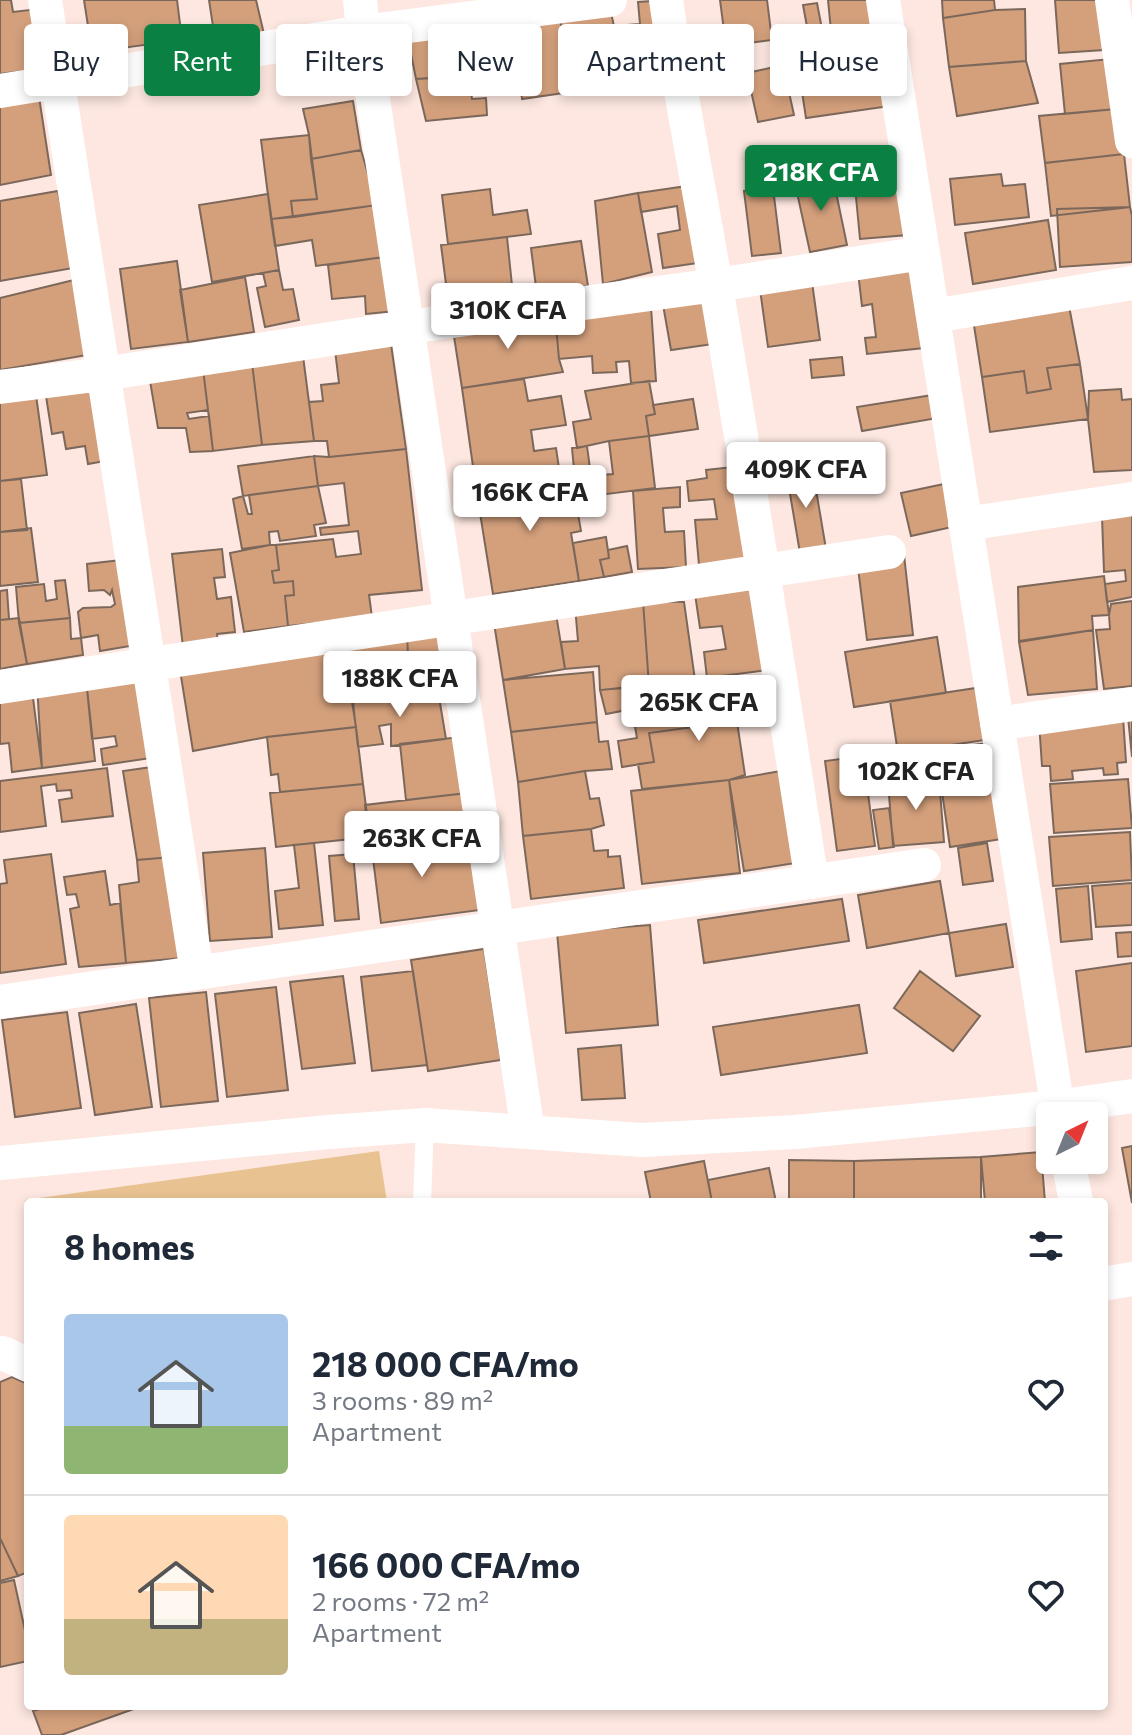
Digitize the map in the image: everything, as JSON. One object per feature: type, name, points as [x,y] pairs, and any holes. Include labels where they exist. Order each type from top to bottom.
[{"type":"street","points":[[45,0],[49,24]]},
{"type":"street","points":[[128,67],[362,16],[610,0]]},
{"type":"street","points":[[666,0],[677,81],[716,285],[764,571],[812,882]]},
{"type":"street","points":[[883,0],[1057,1102]]},
{"type":"street","points":[[1112,0],[1132,141]]},
{"type":"street","points":[[362,16],[528,1132]]},
{"type":"street","points":[[0,91],[24,87]]},
{"type":"street","points":[[60,96],[197,973]]},
{"type":"street","points":[[0,387],[923,253]]},
{"type":"street","points":[[933,316],[1132,283]]},
{"type":"street","points":[[965,524],[1132,499]]},
{"type":"street","points":[[0,687],[889,552]]},
{"type":"street","points":[[997,724],[1132,704]]},
{"type":"street","points":[[0,1002],[924,865]]},
{"type":"street","points":[[1102,1102],[1132,1096]]},
{"type":"street","points":[[0,1163],[425,1125],[642,1140],[795,1132],[1036,1113]]},
{"type":"street","points":[[1071,1174],[1075,1198]]},
{"type":"street","points":[[1108,1283],[1132,1279]]},
{"type":"lane","points":[[422,1198],[425,1125]]},
{"type":"shaded area","points":[[379,1151],[386,1198],[39,1198]]},
{"type":"building","points":[[0,0],[11,0],[13,12],[38,9],[40,24],[24,24],[24,71],[0,74]]},
{"type":"building","points":[[84,0],[177,0],[180,24],[144,24],[144,45],[128,47],[128,24],[88,24]]},
{"type":"building","points":[[209,0],[256,0],[264,34],[260,35],[260,24],[213,24]]},
{"type":"building","points":[[666,0],[668,24],[640,24],[638,2]]},
{"type":"building","points":[[720,0],[767,0],[770,40],[754,42],[754,24],[723,24]]},
{"type":"building","points":[[828,0],[874,0],[876,24],[830,24]]},
{"type":"building","points":[[942,0],[994,0],[995,10],[943,18]]},
{"type":"building","points":[[1055,0],[1100,0],[1104,50],[1059,53]]},
{"type":"building","points":[[817,3],[821,24],[807,24],[803,5]]},
{"type":"building","points":[[610,8],[614,24],[561,24],[559,10]]},
{"type":"building","points":[[1025,9],[1026,61],[949,67],[943,18]]},
{"type":"building","points":[[559,10],[558,94],[522,99],[522,96],[542,96],[542,24],[516,24],[514,16]]},
{"type":"building","points":[[428,31],[428,78],[416,79],[412,33]]},
{"type":"building","points":[[1110,59],[1115,109],[1065,114],[1060,64]]},
{"type":"building","points":[[1026,61],[1038,103],[957,116],[949,67]]},
{"type":"building","points":[[770,68],[770,96],[790,96],[794,115],[758,122],[752,96],[754,71]]},
{"type":"building","points":[[428,78],[428,96],[486,98],[487,115],[426,121],[416,79]]},
{"type":"building","points":[[803,96],[888,96],[890,106],[806,118]]},
{"type":"building","points":[[39,97],[51,175],[0,185],[0,102]]},
{"type":"building","points":[[353,101],[361,150],[311,159],[303,109]]},
{"type":"building","points":[[1115,109],[1124,154],[1045,163],[1039,116]]},
{"type":"building","points":[[309,135],[317,199],[291,201],[293,217],[271,219],[261,140]]},
{"type":"building","points":[[361,150],[377,205],[293,217],[291,201],[317,199],[311,159]]},
{"type":"building","points":[[900,151],[908,235],[860,239],[852,155]]},
{"type":"building","points":[[1124,154],[1130,207],[1051,216],[1045,163]]},
{"type":"building","points":[[794,169],[796,188],[780,189],[779,170]]},
{"type":"building","points":[[832,173],[847,245],[810,252],[796,180]]},
{"type":"building","points":[[1001,174],[1003,186],[1025,184],[1029,217],[955,225],[950,179]]},
{"type":"building","points":[[694,185],[705,262],[663,268],[658,234],[680,230],[677,206],[641,212],[638,193]]},
{"type":"building","points":[[773,188],[781,253],[752,256],[744,191]]},
{"type":"building","points":[[490,189],[493,215],[527,210],[531,234],[448,244],[442,195]]},
{"type":"building","points":[[58,191],[73,268],[0,281],[0,201]]},
{"type":"building","points":[[638,193],[652,272],[603,284],[595,201]]},
{"type":"building","points":[[268,194],[279,270],[212,282],[199,205]]},
{"type":"building","points":[[377,205],[384,257],[316,266],[312,240],[275,246],[271,219]]},
{"type":"building","points":[[1130,207],[1132,262],[1060,267],[1057,209]]},
{"type":"building","points":[[1048,220],[1056,270],[973,284],[965,233]]},
{"type":"building","points":[[507,237],[513,295],[436,303],[434,286],[446,284],[441,245]]},
{"type":"building","points":[[581,241],[588,286],[536,287],[531,248]]},
{"type":"building","points":[[384,257],[396,311],[366,314],[365,296],[332,299],[328,265]]},
{"type":"building","points":[[177,261],[188,342],[131,349],[120,269]]},
{"type":"building","points":[[915,265],[924,348],[867,354],[865,338],[876,337],[872,304],[862,306],[858,272]]},
{"type":"building","points":[[279,270],[283,290],[293,289],[299,320],[265,327],[257,288],[266,286],[263,273]]},
{"type":"building","points":[[811,275],[820,340],[768,347],[759,282]]},
{"type":"building","points":[[245,277],[254,332],[188,342],[180,290]]},
{"type":"building","points":[[82,278],[93,354],[0,370],[0,298]]},
{"type":"building","points":[[712,291],[720,343],[671,350],[662,299]]},
{"type":"building","points":[[1069,306],[1080,364],[1047,368],[1051,389],[1027,393],[1024,371],[982,377],[973,319]]},
{"type":"building","points":[[651,307],[656,381],[631,383],[629,361],[616,362],[617,372],[593,373],[592,356],[559,359],[555,314]]},
{"type":"building","points":[[555,314],[563,372],[462,388],[453,330]]},
{"type":"building","points":[[391,344],[406,449],[329,457],[327,441],[314,441],[309,402],[323,401],[321,385],[339,383],[335,350]]},
{"type":"building","points":[[303,356],[314,441],[262,445],[252,363]]},
{"type":"building","points":[[842,357],[844,375],[812,378],[810,360]]},
{"type":"building","points":[[252,363],[262,445],[213,451],[203,369]]},
{"type":"building","points":[[1080,364],[1088,419],[990,432],[982,377],[1024,371],[1027,393],[1051,389],[1047,368]]},
{"type":"building","points":[[203,369],[208,410],[187,413],[189,419],[209,416],[213,451],[190,452],[186,428],[158,428],[149,375]]},
{"type":"building","points":[[524,379],[528,401],[561,396],[566,425],[531,430],[534,451],[556,448],[560,475],[476,488],[462,388]]},
{"type":"building","points":[[98,381],[105,461],[88,464],[85,446],[66,449],[63,432],[52,434],[45,390]]},
{"type":"building","points":[[649,381],[655,414],[646,416],[649,436],[577,448],[573,422],[591,419],[585,391]]},
{"type":"building","points":[[1121,389],[1122,400],[1132,399],[1132,470],[1094,472],[1088,419],[1089,391]]},
{"type":"building","points":[[939,394],[943,417],[862,431],[857,407]]},
{"type":"building","points":[[36,395],[47,475],[0,481],[0,400]]},
{"type":"building","points":[[693,399],[698,429],[649,436],[646,416],[655,414],[653,405]]},
{"type":"building","points":[[649,436],[655,488],[575,498],[574,487],[586,486],[583,468],[574,469],[572,448],[587,446],[591,476],[613,474],[609,441]]},
{"type":"building","points":[[406,449],[422,590],[369,595],[372,617],[288,626],[285,596],[294,595],[293,581],[274,583],[272,571],[279,570],[276,545],[333,539],[336,557],[361,554],[358,531],[321,535],[320,528],[349,525],[344,483],[318,486],[314,456]]},
{"type":"building","points":[[314,456],[318,486],[243,496],[238,466]]},
{"type":"building","points":[[812,466],[826,549],[800,553],[786,470]]},
{"type":"building","points":[[733,467],[755,560],[699,565],[695,520],[717,519],[714,499],[689,501],[687,481],[707,478],[706,470]]},
{"type":"building","points":[[571,473],[581,531],[571,533],[579,581],[493,594],[476,488]]},
{"type":"building","points":[[21,479],[27,530],[0,532],[0,481]]},
{"type":"building","points":[[944,484],[952,527],[911,536],[901,493]]},
{"type":"building","points":[[318,486],[326,523],[314,525],[316,536],[280,541],[278,531],[269,532],[270,545],[242,549],[233,499],[243,496],[248,514],[252,514],[249,495]]},
{"type":"building","points":[[680,487],[680,507],[663,508],[665,532],[684,531],[686,567],[638,569],[633,491]]},
{"type":"building","points":[[1132,514],[1132,597],[1107,602],[1105,584],[1126,581],[1125,570],[1104,572],[1102,517]]},
{"type":"building","points":[[31,528],[38,582],[0,586],[0,532]]},
{"type":"building","points":[[606,537],[609,558],[600,560],[604,577],[579,581],[573,543]]},
{"type":"building","points":[[276,545],[279,570],[272,571],[274,583],[293,581],[294,595],[285,596],[288,626],[244,632],[230,553]]},
{"type":"building","points":[[627,546],[632,572],[604,577],[600,560],[609,558],[608,550]]},
{"type":"building","points":[[222,549],[225,577],[214,578],[217,599],[231,597],[235,632],[217,634],[218,643],[183,647],[172,554]]},
{"type":"building","points":[[904,555],[913,635],[867,640],[857,560]]},
{"type":"building","points":[[129,559],[136,645],[100,651],[98,635],[81,638],[78,612],[83,608],[111,607],[115,604],[112,590],[110,595],[104,590],[89,591],[87,564]]},
{"type":"building","points":[[1104,576],[1109,615],[1092,616],[1093,630],[1019,641],[1018,587]]},
{"type":"building","points":[[65,580],[70,618],[19,623],[16,587],[44,584],[46,601],[57,599],[55,581]]},
{"type":"building","points":[[764,585],[776,669],[707,678],[704,652],[726,649],[722,626],[700,628],[695,594]]},
{"type":"building","points":[[7,590],[9,619],[0,620],[0,591]]},
{"type":"building","points":[[643,601],[684,602],[695,680],[649,686]]},
{"type":"building","points":[[643,601],[649,686],[600,690],[599,666],[565,669],[561,642],[578,641],[575,606]]},
{"type":"building","points":[[1132,601],[1132,686],[1104,689],[1096,630],[1110,629],[1111,604]]},
{"type":"building","points":[[556,614],[565,669],[503,680],[494,623]]},
{"type":"building","points":[[19,618],[27,664],[0,669],[0,620]]},
{"type":"building","points":[[70,618],[71,639],[81,638],[83,655],[27,664],[19,623]]},
{"type":"building","points":[[1093,630],[1097,689],[1028,695],[1019,642]]},
{"type":"building","points":[[447,634],[451,685],[410,688],[407,636]]},
{"type":"building","points":[[407,636],[410,688],[390,689],[387,669],[366,672],[369,700],[353,702],[343,644]]},
{"type":"building","points":[[937,637],[946,693],[854,707],[845,652]]},
{"type":"building","points":[[343,644],[356,727],[267,737],[193,751],[180,670]]},
{"type":"building","points":[[143,669],[158,757],[103,765],[101,749],[117,746],[115,736],[92,739],[86,679]]},
{"type":"building","points":[[593,672],[597,722],[511,732],[503,680]]},
{"type":"building","points":[[730,675],[745,775],[729,780],[642,789],[638,764],[654,762],[649,733],[701,726],[695,680]]},
{"type":"building","points":[[86,679],[95,761],[42,768],[37,684]]},
{"type":"building","points":[[695,680],[701,726],[649,733],[654,762],[622,767],[618,741],[637,738],[632,709],[606,714],[600,690]]},
{"type":"building","points":[[976,688],[985,740],[898,753],[890,701]]},
{"type":"building","points":[[438,691],[446,739],[391,746],[391,724],[379,726],[383,744],[358,747],[353,702]]},
{"type":"building","points":[[33,698],[42,768],[12,772],[9,743],[0,744],[0,701]]},
{"type":"building","points":[[1132,716],[1132,757],[1128,717]]},
{"type":"building","points":[[1123,717],[1126,762],[1117,763],[1118,774],[1104,775],[1103,768],[1072,771],[1073,779],[1051,781],[1050,766],[1042,766],[1039,722]]},
{"type":"building","points":[[597,722],[599,742],[608,741],[612,769],[518,782],[511,732]]},
{"type":"building","points":[[356,727],[363,784],[280,792],[278,774],[271,775],[267,737]]},
{"type":"building","points":[[460,737],[467,793],[406,800],[400,744]]},
{"type":"building","points":[[987,743],[1002,839],[950,847],[936,751]]},
{"type":"building","points":[[863,756],[875,846],[837,851],[825,761]]},
{"type":"building","points":[[159,766],[172,857],[137,860],[123,771]]},
{"type":"building","points":[[107,768],[113,816],[62,822],[59,800],[72,798],[71,790],[57,791],[56,784],[41,786],[46,826],[0,832],[0,781]]},
{"type":"building","points":[[787,770],[802,862],[744,871],[729,780]]},
{"type":"building","points":[[585,771],[590,799],[599,798],[604,825],[523,836],[518,782]]},
{"type":"building","points":[[939,778],[944,842],[893,846],[888,782]]},
{"type":"building","points":[[1128,779],[1132,828],[1054,833],[1050,784]]},
{"type":"building","points":[[729,780],[740,873],[642,884],[631,791]]},
{"type":"building","points":[[363,784],[370,837],[276,847],[270,793]]},
{"type":"building","points":[[467,793],[472,846],[409,854],[406,829],[368,834],[365,805]]},
{"type":"building","points":[[889,808],[894,847],[879,849],[873,810]]},
{"type":"building","points":[[406,829],[409,854],[472,846],[480,910],[381,923],[370,834]]},
{"type":"building","points":[[591,829],[594,851],[608,850],[608,857],[620,856],[624,888],[531,899],[523,836]]},
{"type":"building","points":[[1130,832],[1132,880],[1053,886],[1049,837]]},
{"type":"building","points":[[314,843],[323,925],[279,929],[275,891],[299,888],[294,845]]},
{"type":"building","points":[[987,843],[993,881],[963,885],[958,848]]},
{"type":"building","points":[[265,848],[272,937],[210,941],[203,853]]},
{"type":"building","points":[[51,854],[66,964],[0,973],[0,884],[7,883],[4,860]]},
{"type":"building","points":[[353,854],[359,919],[335,921],[329,856]]},
{"type":"building","points":[[172,857],[183,958],[126,963],[119,885],[139,882],[137,860]]},
{"type":"building","points":[[105,871],[110,905],[120,903],[126,963],[79,967],[70,909],[79,907],[76,894],[67,895],[64,877]]},
{"type":"building","points":[[940,881],[949,933],[867,948],[858,895]]},
{"type":"building","points":[[1132,883],[1132,925],[1096,927],[1092,886]]},
{"type":"building","points":[[1088,886],[1092,939],[1061,942],[1056,889]]},
{"type":"building","points":[[842,899],[849,941],[704,963],[698,920]]},
{"type":"building","points":[[1006,924],[1013,967],[956,976],[949,933]]},
{"type":"building","points":[[650,925],[658,1025],[566,1033],[557,932]]},
{"type":"building","points":[[1132,932],[1132,956],[1118,957],[1116,933]]},
{"type":"building","points":[[484,949],[501,1060],[428,1071],[411,960]]},
{"type":"building","points":[[1132,963],[1132,1046],[1086,1052],[1076,971]]},
{"type":"building","points":[[413,971],[427,1065],[372,1071],[361,977]]},
{"type":"building","points":[[920,971],[980,1016],[953,1051],[894,1008]]},
{"type":"building","points":[[343,976],[355,1063],[302,1069],[290,982]]},
{"type":"building","points":[[276,987],[288,1090],[227,1097],[215,994]]},
{"type":"building","points":[[206,992],[218,1101],[161,1107],[149,998]]},
{"type":"building","points":[[136,1004],[152,1107],[95,1115],[79,1013]]},
{"type":"building","points":[[859,1005],[867,1053],[721,1075],[713,1027]]},
{"type":"building","points":[[67,1012],[81,1108],[15,1117],[2,1020]]},
{"type":"building","points":[[621,1045],[625,1098],[582,1100],[578,1049]]},
{"type":"building","points":[[1132,1146],[1132,1203],[1122,1148]]},
{"type":"building","points":[[1036,1152],[1036,1174],[1043,1174],[1045,1198],[985,1198],[981,1157]]},
{"type":"building","points":[[981,1157],[981,1198],[854,1198],[854,1161]]},
{"type":"building","points":[[789,1160],[854,1161],[854,1198],[789,1198]]},
{"type":"building","points":[[704,1161],[711,1198],[650,1198],[645,1172]]},
{"type":"building","points":[[769,1168],[775,1198],[711,1198],[708,1180]]},
{"type":"building","points":[[12,1377],[24,1382],[24,1574],[18,1576],[0,1538],[0,1382]]},
{"type":"building","points":[[0,1538],[18,1576],[0,1581]]},
{"type":"building","points":[[14,1580],[24,1626],[24,1662],[0,1667],[0,1583]]},
{"type":"building","points":[[131,1710],[61,1735],[42,1735],[33,1711]]}]
